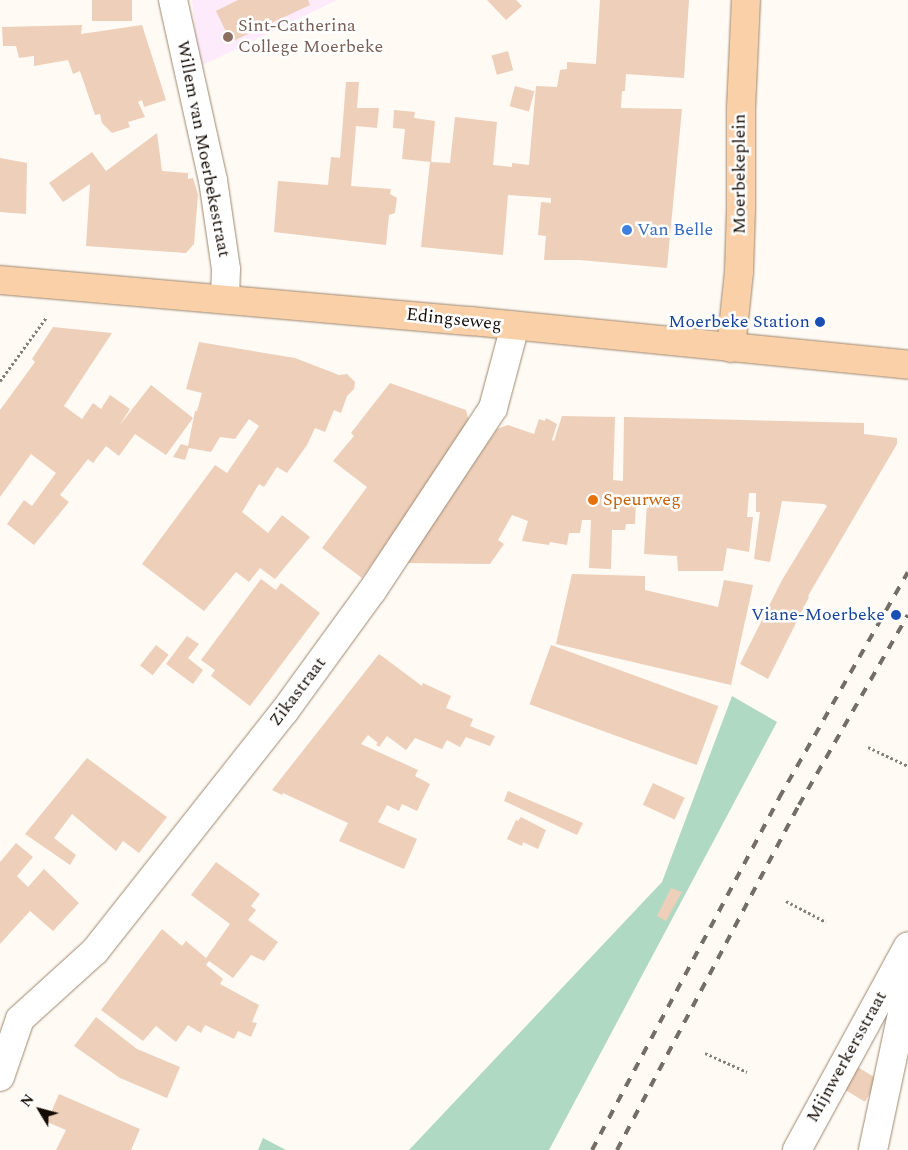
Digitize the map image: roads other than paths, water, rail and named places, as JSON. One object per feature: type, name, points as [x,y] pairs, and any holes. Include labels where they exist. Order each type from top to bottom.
[{"type":"main road","name":"Moerbekeplein","points":[[732,348],[739,272],[741,208],[740,109],[746,0]]},
{"type":"main road","name":"Edingseweg","points":[[0,280],[224,298],[908,365]]},
{"type":"street","name":"Willem van Moerbekestraat","points":[[173,0],[213,180],[226,269],[224,298]]},
{"type":"street","name":"Zikastraat","points":[[0,1077],[10,1020],[95,951],[284,712],[372,591],[493,408],[515,326]]},
{"type":"street","name":"Mijnwerkersstraat","points":[[797,1150],[903,955]]},
{"type":"street","name":"Mijnwerkersstraat","points":[[872,1150],[906,995],[903,955]]},
{"type":"railway","points":[[592,1150],[779,798],[908,572]]},
{"type":"railway","points":[[617,1150],[799,805],[908,615]]},
{"type":"place","name":"Sint-Catherina College Moerbeke","points":[[228,37]]},
{"type":"place","name":"Van Belle","points":[[627,230]]},
{"type":"place","name":"Moerbeke Station","points":[[820,322]]},
{"type":"place","name":"Speurweg","points":[[593,500]]},
{"type":"place","name":"Viane-Moerbeke","points":[[896,615]]}]
